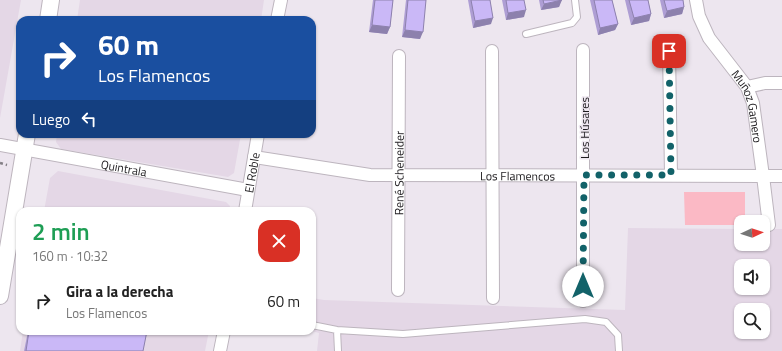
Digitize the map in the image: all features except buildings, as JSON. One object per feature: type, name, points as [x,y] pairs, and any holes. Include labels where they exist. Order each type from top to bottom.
[{"type":"main road","points":[[49,16],[51,0]]},
{"type":"main road","points":[[0,296],[26,138]]},
{"type":"street","points":[[278,16],[281,0]]},
{"type":"street","name":"Muñoz Gamero","points":[[696,0],[699,16],[710,38],[747,87],[753,103],[767,215]]},
{"type":"street","name":"Los Húsares","points":[[583,50],[583,301]]},
{"type":"street","points":[[492,51],[493,298]]},
{"type":"street","points":[[669,51],[671,175]]},
{"type":"street","name":"René Scheneider","points":[[398,290],[399,56]]},
{"type":"street","points":[[747,87],[765,83],[782,83]]},
{"type":"street","name":"El Roble","points":[[245,207],[257,138]]},
{"type":"street","name":"Quintrala","points":[[0,145],[248,190]]},
{"type":"street","name":"Los Flamencos","points":[[254,157],[358,173],[398,175],[782,176]]},
{"type":"street","points":[[220,351],[223,335]]},
{"type":"lane","points":[[526,34],[572,23],[577,16],[575,0]]},
{"type":"lane","points":[[316,326],[337,330],[404,334],[585,319],[606,322],[618,335],[618,351]]},
{"type":"lane","points":[[337,330],[338,351]]},
{"type":"shaded area","points":[[0,0],[21,0],[18,16],[16,16],[16,28],[0,118]]},
{"type":"shaded area","points":[[80,0],[264,0],[262,16],[78,16]]},
{"type":"shaded area","points":[[56,138],[240,138],[234,173],[228,177],[61,149],[56,142]]},
{"type":"shaded area","points":[[58,171],[226,202],[230,206],[45,207],[50,178]]},
{"type":"shaded area","points":[[684,192],[745,192],[745,215],[734,215],[734,225],[685,225]]},
{"type":"shaded area","points":[[628,228],[734,229],[734,251],[770,251],[770,229],[782,229],[782,351],[317,351],[319,333],[316,332],[316,299],[625,310]]},
{"type":"shaded area","points":[[22,335],[208,335],[205,351],[20,351]]},
{"type":"route","points":[[583,286],[584,175],[671,175],[669,51]]}]
